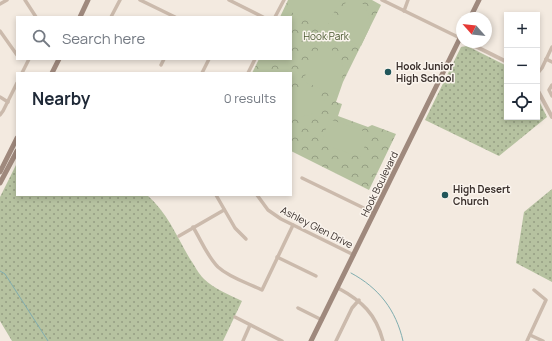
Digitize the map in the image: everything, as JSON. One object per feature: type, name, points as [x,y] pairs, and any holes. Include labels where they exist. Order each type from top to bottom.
[{"type":"main road","points":[[80,16],[88,0]]},
{"type":"main road","points":[[473,12],[479,0]]},
{"type":"main road","name":"Hook Boulevard","points":[[311,341],[456,47]]},
{"type":"main road","points":[[52,72],[58,60]]},
{"type":"main road","points":[[0,172],[16,140]]},
{"type":"main road","points":[[0,183],[16,153]]},
{"type":"street","points":[[0,4],[7,0]]},
{"type":"street","points":[[25,0],[35,16]]},
{"type":"street","points":[[112,16],[120,0]]},
{"type":"street","points":[[140,0],[172,16]]},
{"type":"street","points":[[229,0],[261,16]]},
{"type":"street","points":[[240,5],[242,0]]},
{"type":"street","points":[[276,16],[284,0]]},
{"type":"street","points":[[383,0],[456,35]]},
{"type":"street","points":[[404,11],[408,0]]},
{"type":"street","points":[[0,31],[16,54]]},
{"type":"street","points":[[540,69],[552,47]]},
{"type":"street","points":[[479,48],[504,60]]},
{"type":"street","points":[[546,59],[552,62]]},
{"type":"street","points":[[22,72],[27,60]]},
{"type":"street","points":[[161,65],[164,60]]},
{"type":"street","points":[[202,72],[208,60]]},
{"type":"street","points":[[248,72],[254,60]]},
{"type":"street","points":[[552,84],[549,90],[552,96]]},
{"type":"street","points":[[0,115],[16,85]]},
{"type":"street","points":[[540,95],[552,117]]},
{"type":"street","points":[[0,97],[8,102]]},
{"type":"street","points":[[302,178],[374,213]]},
{"type":"street","points":[[217,196],[235,228],[246,239]]},
{"type":"street","name":"Ashley Glen Drive","points":[[258,196],[262,204],[281,219],[354,255]]},
{"type":"street","points":[[179,236],[224,210]]},
{"type":"street","points":[[193,227],[212,260],[218,266],[227,273],[262,290],[293,225]]},
{"type":"street","points":[[277,257],[316,276]]},
{"type":"street","points":[[338,288],[359,300],[371,313],[376,321],[383,341]]},
{"type":"street","points":[[527,341],[546,300],[534,290]]},
{"type":"street","points":[[336,341],[352,308],[359,300]]},
{"type":"street","points":[[298,308],[322,320]]},
{"type":"street","points":[[235,317],[282,341]]},
{"type":"street","points":[[242,341],[250,325]]},
{"type":"street","points":[[530,335],[543,341]]},
{"type":"green space","name":"Hook Park","points":[[288,0],[372,0],[381,5],[343,82],[336,102],[342,104],[338,116],[368,127],[372,125],[396,134],[369,190],[292,152],[292,72],[252,72],[258,60],[292,60],[292,16],[280,16]]},
{"type":"green space","points":[[290,0],[340,0],[327,27],[324,28],[285,9]]},
{"type":"green space","points":[[347,0],[357,0],[363,4],[368,13],[370,27],[361,46],[333,33],[332,30]]},
{"type":"green space","points":[[321,44],[335,53],[342,65],[342,79],[336,95],[305,82],[304,78]]},
{"type":"green space","points":[[461,48],[471,48],[504,64],[504,120],[540,120],[540,103],[547,117],[499,156],[425,120]]},
{"type":"green space","points":[[302,86],[326,98],[319,108],[307,116],[292,114],[292,102],[299,88]]},
{"type":"green space","points":[[329,119],[369,133],[361,157],[321,144]]},
{"type":"green space","points":[[16,165],[16,196],[148,196],[166,217],[202,277],[217,289],[242,301],[223,341],[12,341],[0,321],[0,197]]},
{"type":"green space","points":[[552,189],[552,282],[516,263],[524,212]]},
{"type":"waterway","points":[[0,271],[5,274],[48,341]]},
{"type":"waterway","points":[[351,273],[370,286],[385,301],[396,319],[403,341]]},
{"type":"place","name":"Hook Junior High School","points":[[388,72]]},
{"type":"place","name":"High Desert Church","points":[[445,195]]}]
